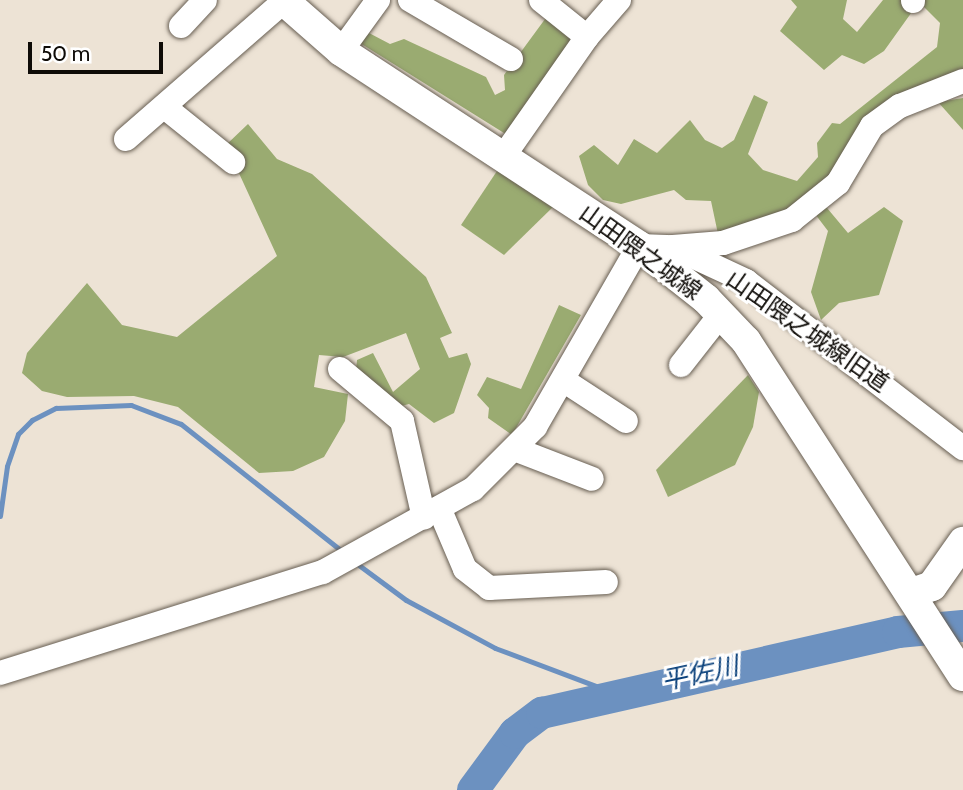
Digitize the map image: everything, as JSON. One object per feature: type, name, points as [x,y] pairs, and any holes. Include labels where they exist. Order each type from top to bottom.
[{"type":"main road","name":"山田隈之城線","points":[[284,1],[341,51],[639,246],[721,314],[746,341],[958,668]]},
{"type":"main road","points":[[917,602],[932,586],[963,542]]},
{"type":"street","points":[[181,26],[205,0]]},
{"type":"street","points":[[341,51],[378,0]]},
{"type":"street","points":[[410,0],[512,59]]},
{"type":"street","points":[[541,0],[587,37]]},
{"type":"street","points":[[503,157],[587,37],[620,0]]},
{"type":"street","points":[[126,139],[167,109],[284,1]]},
{"type":"street","points":[[673,247],[723,243],[792,220],[838,183],[872,125],[900,106],[963,81]]},
{"type":"street","points":[[167,109],[233,162]]},
{"type":"street","points":[[0,673],[350,558],[431,513],[517,450],[562,380],[639,246]]},
{"type":"street","name":"山田隈之城線旧道","points":[[639,246],[673,247],[746,281],[963,448]]},
{"type":"street","points":[[681,365],[721,314]]},
{"type":"street","points":[[340,369],[402,421],[431,513],[465,569],[489,589],[607,582]]},
{"type":"street","points":[[562,380],[626,421]]},
{"type":"street","points":[[517,450],[592,478]]},
{"type":"green space","points":[[791,0],[847,0],[843,19],[857,32],[883,0],[963,0],[963,76],[897,103],[796,213],[718,234],[711,201],[686,200],[674,190],[621,204],[603,200],[588,185],[579,156],[594,145],[618,165],[634,139],[657,153],[690,120],[705,140],[722,148],[734,140],[754,95],[768,102],[748,154],[763,170],[797,181],[818,157],[817,143],[832,123],[840,124],[937,47],[940,23],[919,2],[884,51],[864,64],[842,55],[824,70],[780,31],[797,7]]},
{"type":"green space","points":[[548,15],[581,38],[512,138],[360,43],[369,33],[390,44],[404,39],[486,77],[495,95],[505,90],[504,75]]},
{"type":"green space","points":[[963,98],[963,130],[938,102]]},
{"type":"green space","points":[[248,124],[277,159],[312,174],[426,277],[452,333],[440,338],[449,358],[467,353],[471,364],[454,413],[434,423],[409,404],[394,408],[356,370],[357,360],[373,353],[393,392],[420,369],[406,333],[343,357],[319,355],[314,387],[348,394],[345,421],[324,457],[293,471],[259,473],[178,407],[134,396],[67,397],[42,391],[22,373],[27,353],[87,283],[122,325],[177,337],[277,256],[226,145]]},
{"type":"green space","points":[[497,171],[555,205],[504,255],[461,225]]},
{"type":"green space","points":[[822,202],[848,233],[884,207],[903,221],[879,295],[839,303],[821,320],[811,292],[828,231],[812,210]]},
{"type":"green space","points":[[559,305],[581,315],[512,435],[488,418],[489,408],[477,395],[487,377],[521,389]]},
{"type":"green space","points":[[748,375],[759,392],[753,427],[735,465],[668,497],[656,470]]},
{"type":"waterway","points":[[0,516],[7,466],[18,434],[32,420],[56,408],[131,405],[181,424],[343,552]]},
{"type":"waterway","points":[[356,563],[406,600],[495,648],[615,693]]},
{"type":"waterway","name":"平佐川","points":[[473,790],[515,733],[542,713],[898,632],[963,626]]}]
